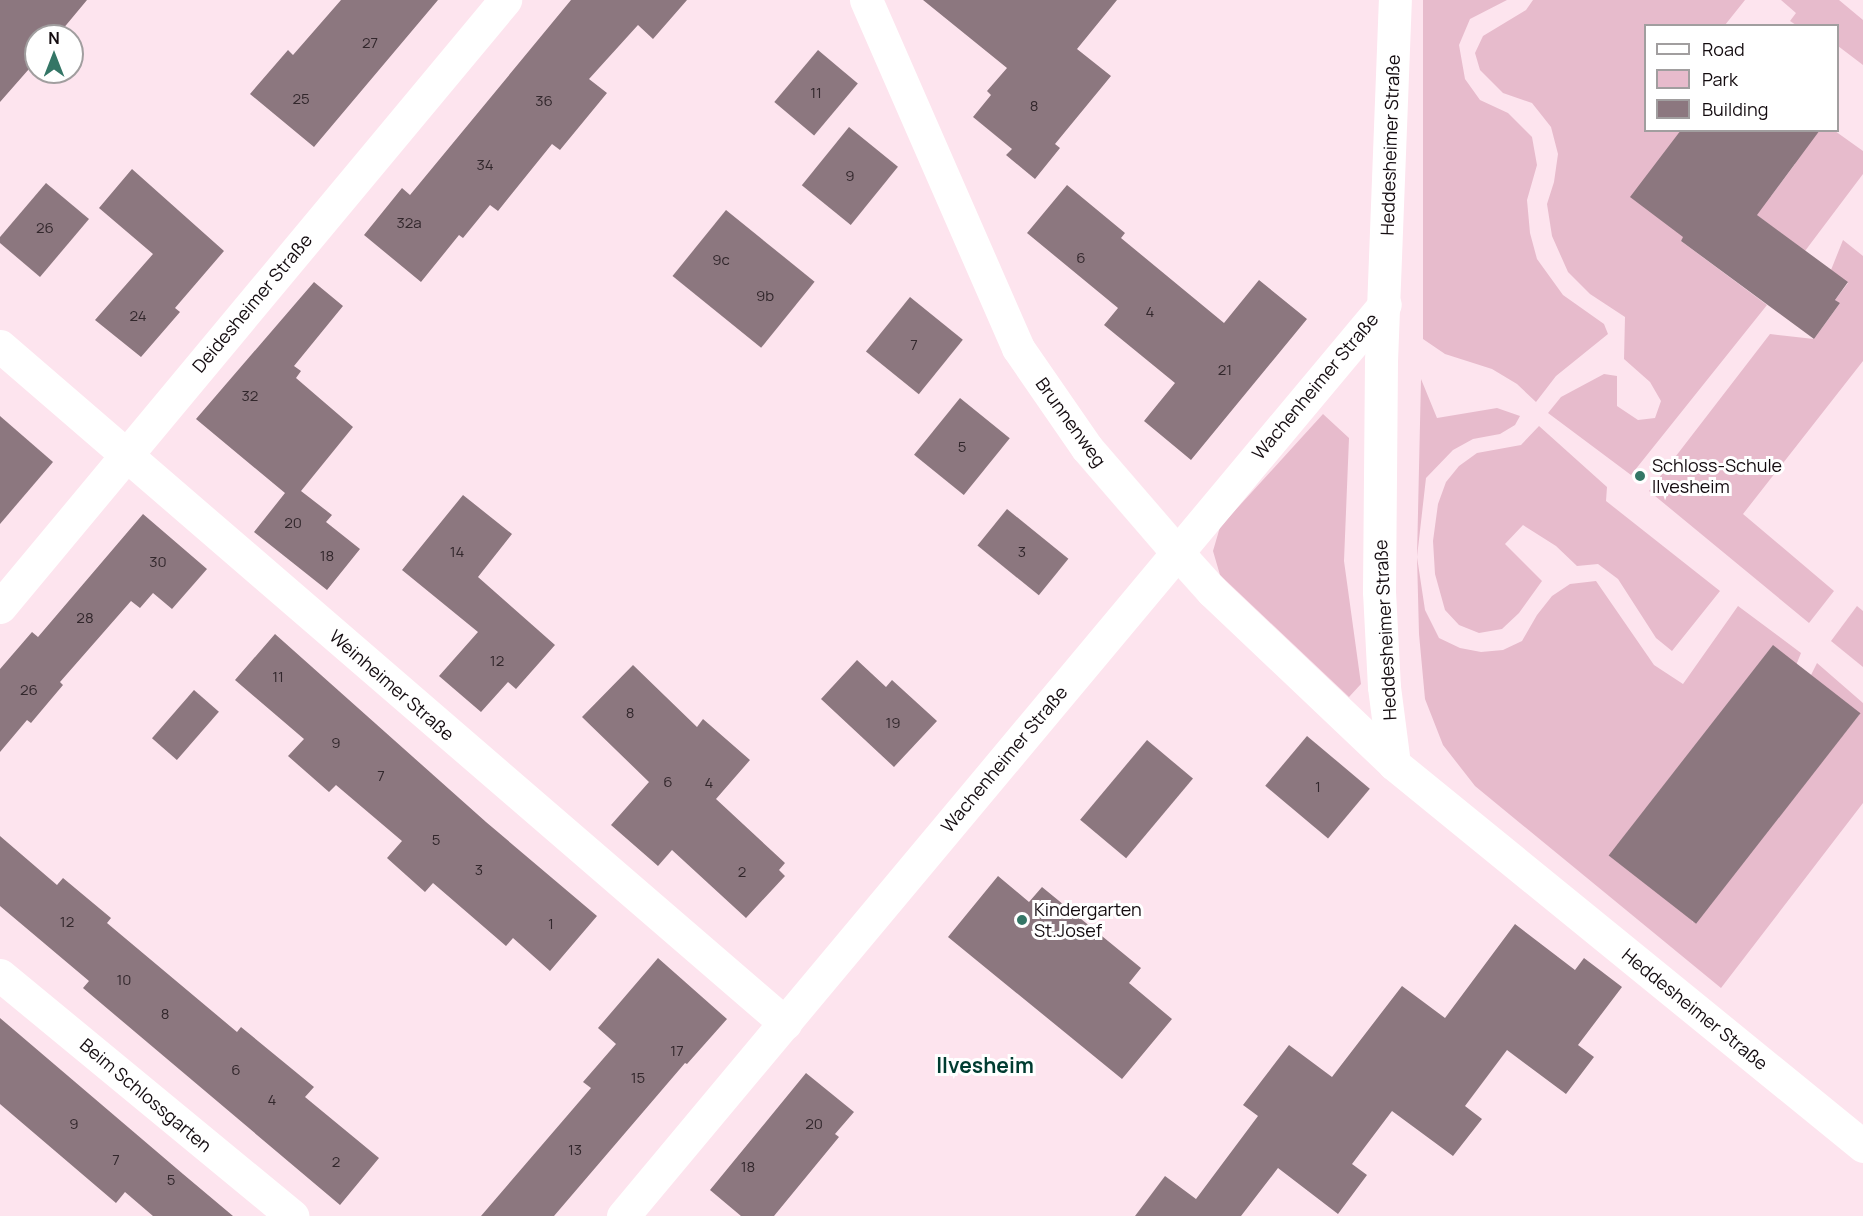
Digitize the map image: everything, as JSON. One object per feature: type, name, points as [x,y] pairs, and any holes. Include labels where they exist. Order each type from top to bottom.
[{"type":"street","name":"Deidesheimer Straße","points":[[0,607],[505,0]]},
{"type":"street","name":"Brunnenweg","points":[[866,0],[1018,348],[1088,448],[1212,591],[1394,764]]},
{"type":"street","name":"Heddesheimer Straße","points":[[1395,0],[1382,362],[1379,591],[1384,687],[1394,764],[1863,1146]]},
{"type":"street","name":"Wachenheimer Straße","points":[[623,1216],[1176,551],[1385,304]]},
{"type":"street","name":"Weinheimer Straße","points":[[0,346],[785,1023]]},
{"type":"street","name":"Beim Schlossgarten","points":[[0,975],[292,1216]]},
{"type":"green space","points":[[1423,0],[1507,0],[1470,19],[1459,45],[1465,79],[1480,100],[1508,113],[1532,137],[1537,165],[1527,200],[1530,233],[1537,259],[1563,295],[1604,324],[1608,334],[1556,376],[1536,402],[1517,384],[1492,369],[1445,354],[1423,339]]},
{"type":"green space","points":[[1533,0],[1745,0],[1726,24],[1644,24],[1644,132],[1679,132],[1686,233],[1681,241],[1767,305],[1631,475],[1548,413],[1561,397],[1604,374],[1617,376],[1617,406],[1638,420],[1655,418],[1661,401],[1650,382],[1624,359],[1625,317],[1590,294],[1568,272],[1552,236],[1547,204],[1554,182],[1558,154],[1551,127],[1532,103],[1503,93],[1480,70],[1475,53],[1483,36],[1526,10]]},
{"type":"green space","points":[[1781,0],[1839,0],[1863,20],[1863,65],[1839,47],[1839,24],[1794,24],[1790,21],[1796,13]]},
{"type":"green space","points":[[1786,132],[1836,132],[1863,151],[1863,174],[1805,251],[1735,199],[1749,180],[1771,196],[1795,164]]},
{"type":"green space","points":[[1843,240],[1863,256],[1863,361],[1743,514],[1834,591],[1809,623],[1649,491],[1770,334],[1814,339],[1840,303],[1835,300],[1848,283],[1831,270]]},
{"type":"green space","points":[[1421,379],[1437,418],[1497,408],[1520,416],[1515,425],[1500,434],[1473,439],[1453,450],[1426,478],[1417,557]]},
{"type":"green space","points":[[1323,414],[1349,438],[1344,561],[1361,684],[1349,697],[1220,575],[1213,551],[1220,527]]},
{"type":"green space","points":[[1539,426],[1607,487],[1606,501],[1720,591],[1672,651],[1656,638],[1618,579],[1598,564],[1577,566],[1556,546],[1523,525],[1505,544],[1542,581],[1519,613],[1502,629],[1479,633],[1459,625],[1445,610],[1435,574],[1433,541],[1438,504],[1446,482],[1459,466],[1477,453],[1521,445]]},
{"type":"green space","points":[[1417,557],[1425,610],[1439,638],[1460,648],[1481,652],[1503,650],[1522,641],[1537,615],[1552,596],[1570,584],[1596,581],[1654,665],[1683,684],[1738,606],[1801,653],[1692,923],[1859,715],[1811,675],[1817,663],[1863,703],[1863,803],[1721,988],[1475,786],[1443,745],[1425,699],[1419,634]]},
{"type":"green space","points":[[1857,606],[1863,611],[1863,667],[1831,641]]},
{"type":"building","points":[[0,0],[87,0],[67,24],[24,24],[24,75],[0,102]]},
{"type":"building","points":[[341,0],[438,0],[314,147],[250,94],[288,50],[293,55]]},
{"type":"building","points":[[571,0],[687,0],[653,39],[638,25],[589,79],[607,93],[560,150],[552,144],[498,211],[490,205],[463,238],[459,235],[421,282],[364,235],[402,188],[410,195]]},
{"type":"building","points":[[923,0],[1117,0],[1077,49],[1111,76],[1055,144],[1060,148],[1035,179],[1006,155],[1012,149],[973,117],[991,95],[987,91],[1007,68]]},
{"type":"building","points":[[818,50],[858,83],[814,136],[774,102]]},
{"type":"building","points":[[849,127],[898,167],[851,225],[802,185]]},
{"type":"building","points":[[1679,132],[1819,132],[1757,215],[1848,282],[1835,300],[1840,303],[1814,339],[1681,241],[1683,237],[1630,197]]},
{"type":"building","points":[[132,169],[224,251],[175,308],[180,312],[141,357],[95,320],[153,254],[99,208]]},
{"type":"building","points":[[46,183],[89,219],[40,277],[0,243],[0,237]]},
{"type":"building","points":[[1067,185],[1125,233],[1121,238],[1224,323],[1259,280],[1307,319],[1191,460],[1144,421],[1175,383],[1104,325],[1118,308],[1027,233]]},
{"type":"building","points":[[726,210],[815,282],[761,348],[673,276]]},
{"type":"building","points":[[314,282],[343,306],[294,366],[301,371],[296,378],[353,427],[301,491],[332,515],[326,522],[360,549],[327,590],[254,532],[285,493],[196,419]]},
{"type":"building","points":[[910,297],[963,340],[919,394],[866,351]]},
{"type":"building","points":[[960,398],[1010,438],[964,495],[914,455]]},
{"type":"building","points":[[0,416],[53,462],[0,524]]},
{"type":"building","points":[[463,495],[512,534],[478,577],[555,645],[516,689],[508,682],[481,712],[439,676],[478,632],[402,570]]},
{"type":"building","points":[[1007,509],[1068,559],[1039,595],[977,546]]},
{"type":"building","points":[[143,514],[207,569],[172,609],[153,593],[140,608],[131,601],[60,682],[63,685],[31,723],[27,720],[0,752],[0,669],[32,632],[38,637]]},
{"type":"building","points":[[275,634],[486,822],[597,916],[550,971],[513,938],[506,946],[433,883],[425,892],[387,858],[402,841],[336,785],[329,792],[288,756],[304,739],[235,680]]},
{"type":"building","points":[[1773,645],[1860,713],[1696,924],[1609,855]]},
{"type":"building","points":[[857,660],[886,687],[892,680],[937,721],[894,767],[821,699]]},
{"type":"building","points":[[633,665],[697,727],[703,719],[750,760],[716,799],[785,863],[779,870],[785,876],[746,918],[672,850],[658,866],[611,825],[649,782],[582,717]]},
{"type":"building","points":[[194,690],[219,712],[177,760],[152,738]]},
{"type":"building","points":[[1307,736],[1370,789],[1328,839],[1265,786]]},
{"type":"building","points":[[1147,740],[1193,779],[1126,858],[1080,820]]},
{"type":"building","points":[[0,836],[57,885],[63,878],[111,918],[107,923],[237,1032],[241,1027],[314,1087],[305,1097],[379,1158],[340,1205],[83,988],[89,981],[0,906]]},
{"type":"building","name":"Kindergarten St.Josef","points":[[998,876],[1029,902],[1042,887],[1141,968],[1129,983],[1172,1019],[1122,1079],[948,937]]},
{"type":"building","points":[[1515,924],[1575,970],[1584,958],[1622,987],[1578,1045],[1594,1057],[1566,1094],[1507,1050],[1465,1106],[1482,1119],[1453,1156],[1392,1111],[1352,1164],[1367,1175],[1338,1214],[1278,1168],[1241,1216],[1135,1216],[1165,1176],[1196,1199],[1258,1116],[1243,1105],[1289,1045],[1332,1077],[1402,986],[1445,1018]]},
{"type":"building","points":[[658,958],[727,1019],[687,1064],[685,1063],[554,1216],[481,1216],[591,1088],[583,1082],[616,1044],[598,1028]]},
{"type":"building","points":[[0,1018],[233,1216],[153,1216],[125,1192],[116,1203],[0,1104]]},
{"type":"building","points":[[806,1073],[854,1112],[835,1134],[839,1137],[774,1216],[741,1216],[710,1190]]},
{"type":"place","name":"Schloss-Schule Ilvesheim","points":[[1640,476]]},
{"type":"place","name":"Kindergarten St.Josef","points":[[1022,920]]},
{"type":"district","name":"Ilvesheim","points":[[985,1065]]}]
